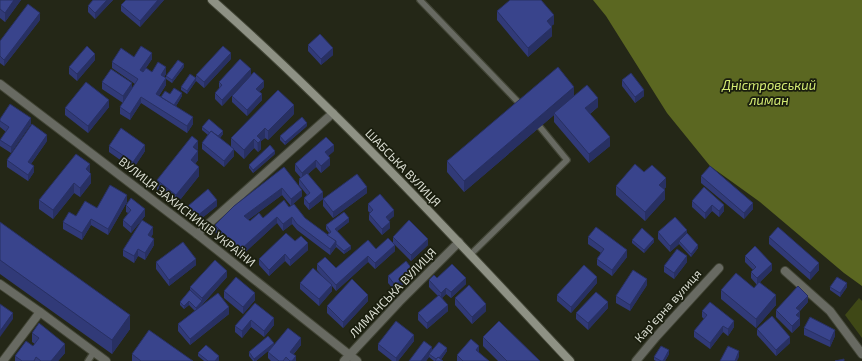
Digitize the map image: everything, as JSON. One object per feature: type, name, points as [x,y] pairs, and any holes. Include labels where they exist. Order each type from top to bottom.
[{"type":"main road","name":"ШАБСЬКА ВУЛИЦЯ","points":[[212,0],[265,46],[333,113],[459,242],[570,361]]},
{"type":"street","name":"ВУЛИЦЯ ЗАХИСНИКІВ УКРАЇНИ","points":[[0,84],[197,234],[347,358],[357,361]]},
{"type":"street","points":[[197,234],[333,113]]},
{"type":"street","name":"ЛИМАНСЬКА ВУЛИЦЯ","points":[[347,358],[399,302],[459,242]]},
{"type":"street","name":"Карʼєрна вулиця","points":[[636,361],[719,268]]},
{"type":"street","points":[[785,271],[830,311],[862,354]]},
{"type":"street","points":[[0,284],[106,361]]},
{"type":"street","points":[[3,361],[40,312]]},
{"type":"lane","points":[[420,0],[523,108]]},
{"type":"lane","points":[[470,255],[567,160],[540,127]]},
{"type":"lane","points":[[88,361],[94,352]]},
{"type":"shaded area","points":[[859,298],[862,301],[862,338],[845,315]]},
{"type":"water","name":"Дністровський лиман","points":[[593,0],[862,0],[862,286],[844,273],[760,202],[710,166],[667,113],[606,16]]},
{"type":"building","points":[[0,0],[14,0],[5,13],[0,9]]},
{"type":"building","points":[[93,0],[107,0],[95,13],[88,6]]},
{"type":"building","points":[[126,0],[158,0],[140,21],[121,5]]},
{"type":"building","points":[[510,0],[541,0],[554,15],[547,21],[552,27],[528,48],[497,11]]},
{"type":"building","points":[[28,4],[40,13],[4,60],[0,56],[0,41]]},
{"type":"building","points":[[320,34],[333,48],[321,59],[308,45]]},
{"type":"building","points":[[87,46],[95,54],[77,74],[69,67]]},
{"type":"building","points":[[141,46],[152,53],[140,70],[143,72],[146,68],[152,72],[158,62],[166,67],[161,75],[166,78],[156,94],[193,117],[187,126],[141,97],[130,114],[120,107],[138,79],[112,62],[121,48],[134,57]]},
{"type":"building","points":[[223,46],[231,53],[204,82],[196,75]]},
{"type":"building","points":[[240,59],[251,69],[222,100],[215,93],[222,85],[219,82]]},
{"type":"building","points":[[178,60],[184,64],[172,80],[166,76]]},
{"type":"building","points":[[558,67],[574,87],[464,181],[447,161]]},
{"type":"building","points":[[111,69],[132,83],[123,96],[102,82]]},
{"type":"building","points":[[254,72],[264,81],[256,89],[262,94],[247,110],[232,96]]},
{"type":"building","points":[[631,73],[644,90],[635,97],[622,80]]},
{"type":"building","points":[[190,74],[196,78],[187,91],[181,87]]},
{"type":"building","points":[[86,82],[109,100],[88,126],[65,108]]},
{"type":"building","points":[[587,85],[598,98],[585,108],[610,137],[589,154],[554,113]]},
{"type":"building","points":[[174,88],[182,93],[174,105],[161,97],[165,91],[170,94]]},
{"type":"building","points":[[278,90],[294,105],[268,131],[265,128],[257,136],[261,140],[258,143],[254,139],[244,150],[231,138]]},
{"type":"building","points":[[10,104],[31,118],[11,147],[0,140],[9,127],[0,121],[0,119]]},
{"type":"building","points":[[302,117],[307,123],[285,142],[280,136]]},
{"type":"building","points":[[209,119],[223,131],[218,136],[211,131],[210,133],[202,127]]},
{"type":"building","points":[[32,124],[47,135],[28,162],[34,166],[28,175],[7,160]]},
{"type":"building","points":[[121,128],[145,145],[133,162],[109,146]]},
{"type":"building","points":[[211,131],[234,149],[224,161],[202,143]]},
{"type":"building","points":[[192,136],[198,141],[193,147],[198,151],[191,160],[199,167],[176,195],[157,180]]},
{"type":"building","points":[[326,137],[334,145],[325,152],[330,158],[321,166],[316,160],[302,173],[295,164]]},
{"type":"building","points":[[270,145],[275,151],[253,170],[249,165]]},
{"type":"building","points":[[76,154],[90,164],[86,169],[91,174],[80,188],[74,183],[53,210],[39,200]]},
{"type":"building","points":[[635,164],[644,172],[652,165],[666,178],[659,185],[665,190],[645,212],[616,186]]},
{"type":"building","points":[[710,166],[753,203],[744,213],[701,176]]},
{"type":"building","points":[[284,167],[302,190],[291,199],[282,188],[244,216],[250,221],[259,213],[263,218],[284,200],[289,207],[294,204],[305,218],[336,241],[330,249],[297,224],[292,217],[283,224],[277,217],[240,250],[215,225],[234,206]]},
{"type":"building","points":[[307,173],[323,192],[309,204],[304,198],[310,193],[299,179]]},
{"type":"building","points":[[357,174],[367,187],[333,212],[323,199]]},
{"type":"building","points":[[110,185],[127,195],[108,229],[91,219],[82,233],[63,222],[69,212],[76,216],[85,201],[97,208]]},
{"type":"building","points":[[704,187],[724,205],[719,211],[712,205],[705,213],[692,201]]},
{"type":"building","points":[[208,189],[217,200],[197,216],[188,206]]},
{"type":"building","points":[[380,194],[394,210],[386,217],[390,222],[382,229],[369,214],[373,210],[368,204]]},
{"type":"building","points":[[131,198],[145,209],[131,227],[123,220],[131,210],[126,205]]},
{"type":"building","points":[[344,212],[349,218],[335,229],[351,246],[344,251],[336,244],[336,241],[327,235],[331,232],[326,225]]},
{"type":"building","points":[[675,217],[687,230],[670,246],[658,232]]},
{"type":"building","points":[[142,220],[153,227],[148,235],[154,239],[145,253],[138,249],[134,256],[123,250]]},
{"type":"building","points":[[409,220],[428,239],[411,255],[393,237]]},
{"type":"building","points":[[0,222],[130,315],[112,340],[0,260]]},
{"type":"building","points":[[596,227],[627,250],[612,270],[597,259],[604,249],[588,237]]},
{"type":"building","points":[[778,227],[819,263],[810,273],[769,237]]},
{"type":"building","points":[[642,228],[654,239],[644,250],[632,240]]},
{"type":"building","points":[[286,233],[295,241],[301,236],[308,243],[290,260],[285,254],[269,270],[259,259]]},
{"type":"building","points":[[687,233],[698,245],[691,254],[679,241]]},
{"type":"building","points":[[388,238],[395,245],[375,263],[368,256],[336,285],[317,264],[325,257],[336,268],[368,240],[376,249]]},
{"type":"building","points":[[183,242],[196,259],[169,280],[156,262]]},
{"type":"building","points":[[755,246],[772,264],[757,278],[751,272],[756,267],[745,256]]},
{"type":"building","points":[[677,249],[687,256],[674,273],[664,266]]},
{"type":"building","points":[[215,260],[227,271],[202,298],[190,287]]},
{"type":"building","points":[[406,261],[413,270],[395,285],[388,276]]},
{"type":"building","points":[[452,264],[466,278],[451,292],[446,288],[441,293],[429,280],[434,275],[437,278]]},
{"type":"building","points":[[584,265],[597,277],[571,307],[557,295]]},
{"type":"building","points":[[313,268],[332,285],[319,299],[300,283]]},
{"type":"building","points":[[633,270],[647,279],[630,305],[616,296]]},
{"type":"building","points":[[736,273],[754,288],[759,282],[776,295],[756,319],[721,290]]},
{"type":"building","points":[[236,277],[255,293],[243,307],[224,291]]},
{"type":"building","points":[[837,277],[847,283],[840,293],[830,287]]},
{"type":"building","points":[[352,279],[368,295],[343,322],[327,306]]},
{"type":"building","points":[[469,285],[486,304],[472,317],[455,298]]},
{"type":"building","points":[[798,286],[808,296],[796,308],[800,311],[796,315],[800,318],[792,326],[776,310]]},
{"type":"building","points":[[190,290],[202,301],[196,308],[189,301],[184,306],[180,302]]},
{"type":"building","points":[[596,292],[608,302],[588,323],[576,313]]},
{"type":"building","points":[[218,293],[229,307],[190,339],[178,324]]},
{"type":"building","points":[[439,295],[448,305],[427,323],[418,313]]},
{"type":"building","points":[[710,302],[734,321],[728,329],[723,326],[710,343],[694,331],[707,315],[702,311]]},
{"type":"building","points":[[255,303],[274,318],[264,331],[251,320],[242,331],[235,326]]},
{"type":"building","points":[[0,304],[13,313],[0,331]]},
{"type":"building","points":[[772,316],[790,337],[776,350],[757,329]]},
{"type":"building","points":[[810,317],[835,330],[830,341],[804,328]]},
{"type":"building","points":[[396,321],[414,335],[396,358],[378,344]]},
{"type":"building","points":[[499,321],[540,361],[507,361],[483,337]]},
{"type":"building","points":[[39,323],[65,344],[51,361],[41,361],[36,357],[34,361],[22,361],[15,356],[26,341],[33,346],[39,338],[32,333]]},
{"type":"building","points":[[288,328],[301,338],[290,352],[296,356],[292,361],[286,357],[283,361],[279,361],[268,352]]},
{"type":"building","points":[[149,330],[193,361],[141,361],[132,354]]},
{"type":"building","points":[[268,336],[274,343],[254,359],[249,352]]},
{"type":"building","points":[[471,339],[479,346],[476,350],[489,361],[463,361],[457,355]]},
{"type":"building","points":[[424,341],[432,347],[421,361],[409,361]]},
{"type":"building","points":[[439,342],[447,348],[439,358],[438,357],[436,359],[429,354]]},
{"type":"building","points":[[206,345],[219,356],[215,361],[208,361],[198,353]]},
{"type":"building","points":[[661,346],[669,350],[663,361],[654,357]]},
{"type":"building","points":[[728,346],[739,351],[735,361],[720,361]]},
{"type":"building","points":[[438,357],[443,361],[435,361]]}]
